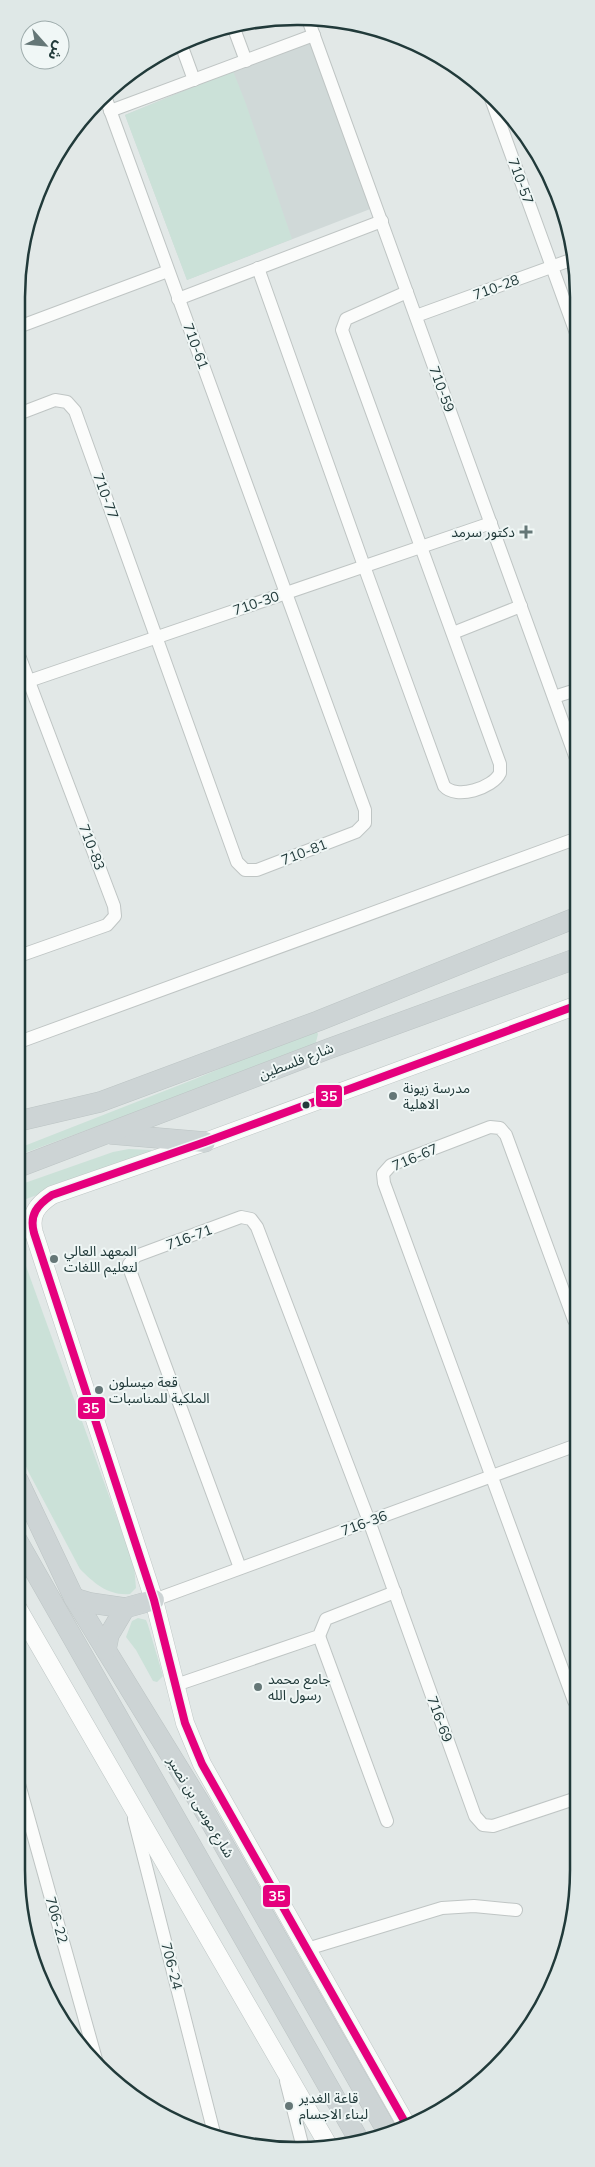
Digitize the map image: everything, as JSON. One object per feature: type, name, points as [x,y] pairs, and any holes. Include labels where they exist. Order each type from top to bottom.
[{"type":"main road","points":[[25,1132],[318,1021],[570,920]]},
{"type":"main road","name":"شارع فلسطين","points":[[25,1164],[328,1048],[570,961]]},
{"type":"main road","points":[[318,1021],[328,1048]]},
{"type":"main road","points":[[25,1120],[100,1102]]},
{"type":"main road","points":[[104,1134],[205,1142]]},
{"type":"main road","name":"شارع موسى بن نصير","points":[[25,1495],[74,1598],[200,1803],[385,2128]]},
{"type":"main road","name":"شارع موسى بن نصير","points":[[25,1554],[356,2136]]},
{"type":"main road","points":[[74,1598],[104,1606],[125,1608],[154,1600]]},
{"type":"main road","points":[[106,1650],[109,1635],[125,1608]]},
{"type":"street","name":"710-59","points":[[311,26],[570,740]]},
{"type":"street","points":[[235,32],[246,61]]},
{"type":"street","points":[[108,105],[194,80],[314,35]]},
{"type":"street","points":[[183,50],[194,80]]},
{"type":"street","name":"710-61","points":[[108,105],[286,593]]},
{"type":"street","name":"710-57","points":[[495,111],[570,316]]},
{"type":"street","points":[[178,299],[382,221]]},
{"type":"street","name":"710-28","points":[[416,316],[568,261]]},
{"type":"street","points":[[258,268],[444,786],[451,790],[468,791],[483,788],[493,783],[500,773],[500,764],[342,330],[346,319],[408,292]]},
{"type":"street","points":[[25,325],[168,271]]},
{"type":"street","name":"710-77","points":[[25,411],[55,400],[67,402],[76,411],[157,637]]},
{"type":"street","name":"710-30","points":[[25,682],[491,523]]},
{"type":"street","name":"710-81","points":[[157,637],[237,862],[245,870],[257,870],[356,832],[365,823],[365,810],[286,593]]},
{"type":"street","points":[[452,633],[521,606]]},
{"type":"street","name":"710-83","points":[[25,684],[114,906],[115,916],[107,925],[25,954]]},
{"type":"street","points":[[554,697],[570,692]]},
{"type":"street","points":[[25,1040],[570,841]]},
{"type":"street","points":[[404,2120],[202,1764],[186,1723],[154,1600],[34,1233],[32,1225],[33,1216],[40,1203],[52,1195],[205,1142],[570,1008]]},
{"type":"street","name":"716-67","points":[[492,1476],[383,1174],[392,1165],[490,1127],[500,1128],[506,1135],[570,1309]]},
{"type":"street","name":"716-71","points":[[240,1568],[129,1264],[136,1256],[241,1217],[251,1220],[257,1227],[369,1521]]},
{"type":"street","name":"716-36","points":[[154,1600],[570,1447]]},
{"type":"street","points":[[492,1476],[570,1690]]},
{"type":"street","name":"716-69","points":[[369,1521],[475,1816],[483,1825],[493,1826],[570,1800]]},
{"type":"street","points":[[387,1821],[319,1636],[326,1619],[395,1592]]},
{"type":"street","points":[[25,1620],[325,2140]]},
{"type":"street","points":[[176,1685],[319,1636]]},
{"type":"street","name":"706-24","points":[[129,1799],[213,2129]]},
{"type":"street","name":"706-22","points":[[25,1809],[93,2049]]},
{"type":"street","points":[[307,1949],[442,1908],[474,1906],[516,1910]]},
{"type":"street","points":[[283,2069],[301,2142]]},
{"type":"shaded area","points":[[310,38],[378,206],[187,280],[125,115]]},
{"type":"green space","points":[[233,71],[292,239],[187,280],[125,115]]},
{"type":"green space","points":[[315,1029],[318,1034],[315,1046],[25,1153],[25,1146],[195,1079]]},
{"type":"green space","points":[[129,1149],[151,1150],[151,1153],[25,1199],[25,1183],[113,1152]]},
{"type":"green space","points":[[25,1263],[134,1565],[136,1588],[130,1594],[115,1593],[102,1588],[80,1569],[25,1464]]},
{"type":"green space","points":[[138,1618],[146,1620],[148,1625],[163,1676],[157,1682],[153,1681],[136,1650],[126,1637],[132,1621]]},
{"type":"transit line","name":"35","points":[[404,2120],[202,1764],[185,1723],[154,1600],[34,1233],[33,1221],[38,1207],[52,1195],[205,1142],[570,1008]]},
{"type":"place","name":"دكتور سرمد","points":[[526,532]]},
{"type":"place","name":"مدرسة زيونة الاهلية","points":[[393,1096]]},
{"type":"place","name":"المعهد العالي لتعليم اللغات","points":[[54,1259]]},
{"type":"place","name":"قعة ميسلون الملكية للمناسبات","points":[[99,1390]]},
{"type":"place","name":"جامع محمد رسول الله","points":[[258,1687]]},
{"type":"place","name":"قاعة الغدير لبناء الاجسام","points":[[289,2106]]}]
